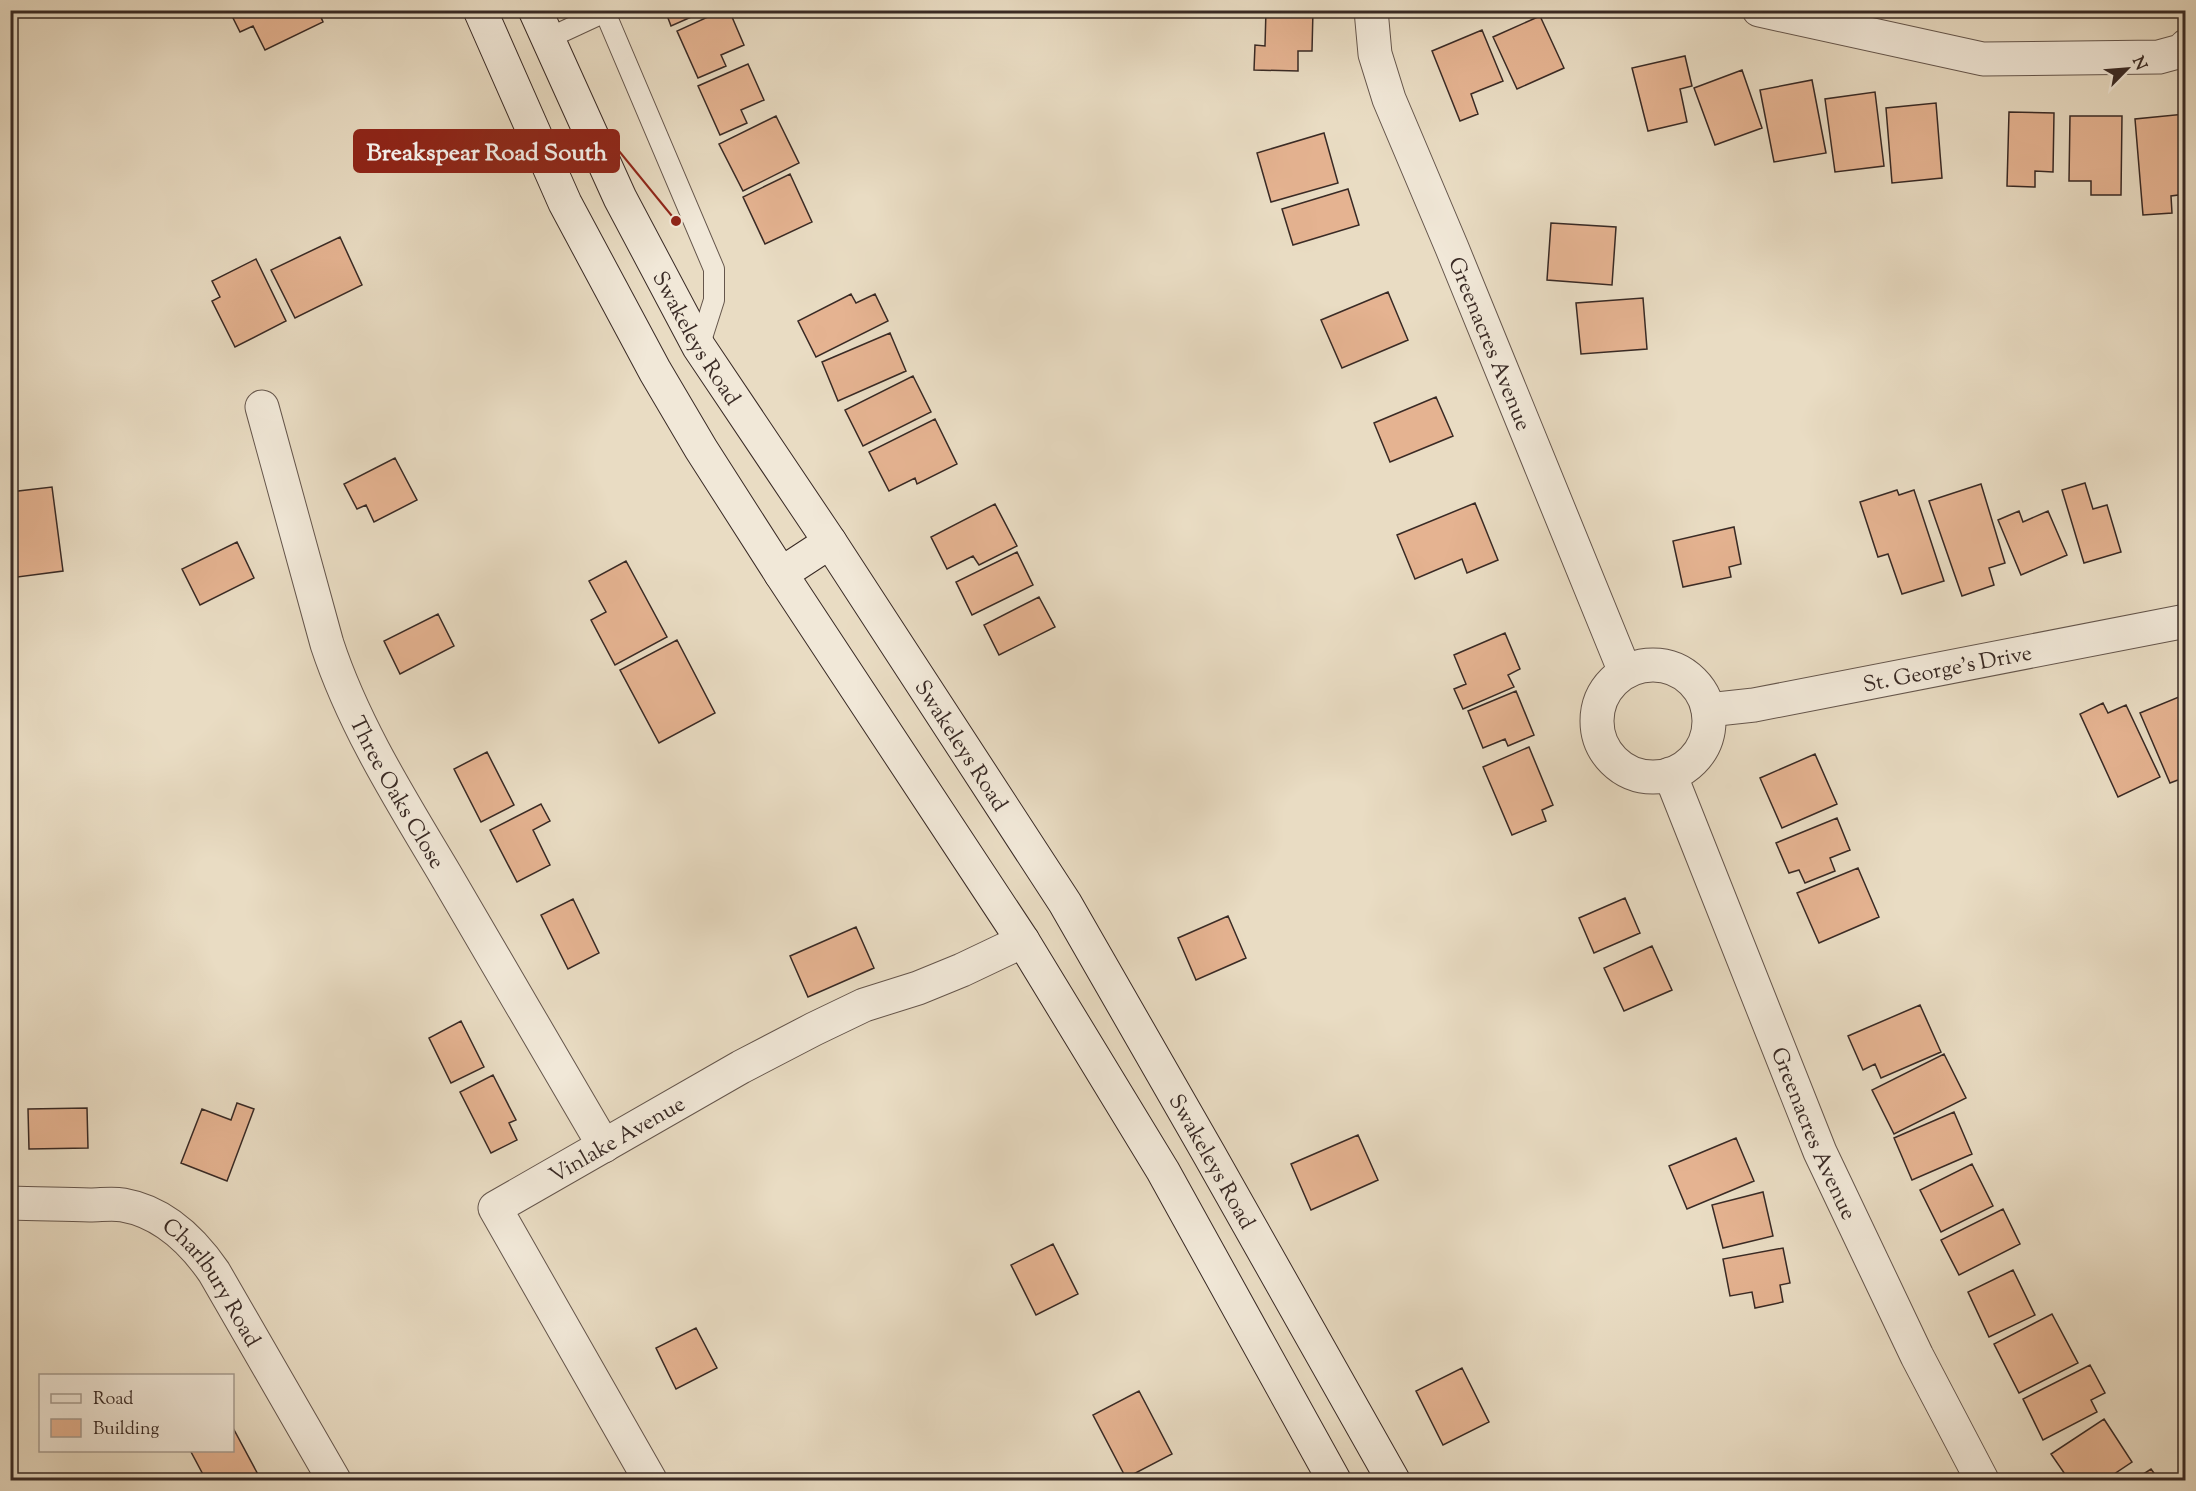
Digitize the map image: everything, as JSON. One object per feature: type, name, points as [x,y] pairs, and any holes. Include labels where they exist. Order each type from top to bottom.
[{"type":"street","points":[[480,10],[565,203],[608,286],[701,449],[1023,941],[1164,1171],[1335,1480]]},
{"type":"street","name":"Greenacres Avenue","points":[[1371,10],[1375,54],[1389,99],[1457,259],[1624,672]]},
{"type":"street","points":[[1759,10],[1983,58],[2159,57],[2181,51],[2186,46]]},
{"type":"street","name":"Swakeleys Road","points":[[542,24],[620,198],[699,347],[830,542],[1065,903],[1393,1480]]},
{"type":"street","name":"Three Oaks Close","points":[[262,407],[327,644],[352,710],[604,1146]]},
{"type":"street","points":[[782,574],[830,542]]},
{"type":"street","name":"St. George's Drive","points":[[1708,710],[1754,705],[2186,621]]},
{"type":"street","points":[[1646,665],[1669,667],[1695,683],[1708,710],[1708,727],[1704,743],[1696,757],[1684,767],[1670,774],[1653,777],[1637,775],[1622,768],[1610,757],[1601,743],[1597,728],[1597,711],[1602,696],[1612,682],[1624,672],[1646,665]]},
{"type":"street","name":"Greenacres Avenue","points":[[1670,774],[1820,1152],[1917,1356],[1982,1480]]},
{"type":"street","name":"Vinlake Avenue","points":[[650,1480],[495,1208],[741,1067],[814,1029],[864,1005],[918,988],[962,970],[1023,941]]},
{"type":"street","name":"Charlbury Road","points":[[10,1203],[122,1204],[162,1220],[183,1234],[214,1272],[334,1480]]},
{"type":"lane","points":[[542,24],[605,11],[714,269],[714,300],[699,347]]},
{"type":"building","points":[[229,10],[318,10],[323,22],[265,50],[253,26],[240,32]]},
{"type":"building","points":[[665,10],[707,10],[671,26]]},
{"type":"building","points":[[723,10],[729,10],[744,45],[721,55],[726,66],[698,78],[677,31]]},
{"type":"building","points":[[1145,10],[1191,10],[1191,11],[1145,12]]},
{"type":"building","points":[[1203,10],[1249,10],[1249,12],[1203,13]]},
{"type":"building","points":[[1266,10],[1313,10],[1312,51],[1298,51],[1298,71],[1254,70],[1255,45],[1265,46]]},
{"type":"building","points":[[1540,16],[1564,68],[1517,89],[1493,37]]},
{"type":"building","points":[[1482,30],[1503,81],[1471,94],[1478,114],[1460,121],[1432,51]]},
{"type":"building","points":[[1685,56],[1692,86],[1680,89],[1687,122],[1648,131],[1632,68]]},
{"type":"building","points":[[748,64],[764,100],[741,110],[747,123],[720,135],[698,86]]},
{"type":"building","points":[[1742,70],[1762,128],[1715,145],[1694,88]]},
{"type":"building","points":[[1812,80],[1826,153],[1774,162],[1760,90]]},
{"type":"building","points":[[1875,92],[1884,166],[1835,172],[1825,99]]},
{"type":"building","points":[[1936,103],[1942,178],[1892,183],[1886,108]]},
{"type":"building","points":[[2009,112],[2054,113],[2053,172],[2035,171],[2035,187],[2007,186]]},
{"type":"building","points":[[2185,114],[2186,194],[2171,196],[2172,213],[2143,215],[2135,119]]},
{"type":"building","points":[[776,116],[799,163],[743,191],[719,144]]},
{"type":"building","points":[[2070,116],[2122,116],[2121,195],[2091,195],[2091,181],[2069,181]]},
{"type":"building","points":[[1324,133],[1338,183],[1271,202],[1257,153]]},
{"type":"building","points":[[790,174],[812,222],[765,244],[743,197]]},
{"type":"building","points":[[1348,189],[1359,225],[1293,245],[1282,209]]},
{"type":"building","points":[[1551,223],[1616,227],[1612,285],[1547,280]]},
{"type":"building","points":[[340,237],[362,285],[295,318],[271,270]]},
{"type":"building","points":[[256,259],[286,321],[235,347],[212,301],[220,297],[212,281]]},
{"type":"building","points":[[1388,292],[1408,340],[1342,368],[1321,320]]},
{"type":"building","points":[[851,294],[856,303],[875,294],[888,321],[816,357],[798,321]]},
{"type":"building","points":[[1643,298],[1647,349],[1581,354],[1576,303]]},
{"type":"building","points":[[890,333],[906,371],[838,401],[822,362]]},
{"type":"building","points":[[913,376],[931,412],[863,446],[845,410]]},
{"type":"building","points":[[1436,397],[1453,436],[1390,462],[1374,423]]},
{"type":"building","points":[[935,419],[957,464],[917,484],[915,478],[889,491],[869,452]]},
{"type":"building","points":[[395,458],[417,500],[374,522],[366,505],[357,509],[344,484]]},
{"type":"building","points":[[2085,483],[2093,509],[2107,505],[2121,552],[2084,563],[2062,490]]},
{"type":"building","points":[[1981,484],[2005,563],[1989,568],[1994,585],[1962,596],[1929,501]]},
{"type":"building","points":[[52,487],[63,571],[10,578],[10,492]]},
{"type":"building","points":[[1897,490],[1899,495],[1914,490],[1944,581],[1902,594],[1888,554],[1878,557],[1860,502]]},
{"type":"building","points":[[1475,503],[1498,560],[1467,573],[1462,559],[1415,579],[1397,535]]},
{"type":"building","points":[[995,504],[1017,546],[979,565],[973,556],[947,569],[931,537]]},
{"type":"building","points":[[2019,511],[2023,522],[2048,511],[2067,555],[2021,575],[1998,520]]},
{"type":"building","points":[[1734,527],[1741,564],[1729,567],[1731,577],[1683,587],[1673,541]]},
{"type":"building","points":[[237,542],[254,578],[200,605],[182,569]]},
{"type":"building","points":[[1017,552],[1033,585],[972,615],[956,582]]},
{"type":"building","points":[[626,561],[667,637],[615,665],[591,620],[606,612],[589,581]]},
{"type":"building","points":[[1039,597],[1055,627],[999,655],[984,625]]},
{"type":"building","points":[[438,614],[454,646],[400,674],[384,641]]},
{"type":"building","points":[[1505,633],[1520,669],[1508,675],[1514,687],[1463,709],[1454,689],[1466,684],[1454,655]]},
{"type":"building","points":[[677,640],[715,713],[659,743],[620,670]]},
{"type":"building","points":[[1516,691],[1534,735],[1508,746],[1505,739],[1483,748],[1468,711]]},
{"type":"building","points":[[2186,694],[2186,777],[2170,783],[2140,713]]},
{"type":"building","points":[[2103,703],[2108,713],[2126,705],[2160,777],[2118,797],[2080,714]]},
{"type":"building","points":[[1529,747],[1553,805],[1542,810],[1546,821],[1512,835],[1483,767]]},
{"type":"building","points":[[487,752],[514,805],[481,822],[454,769]]},
{"type":"building","points":[[1815,754],[1837,804],[1782,828],[1760,778]]},
{"type":"building","points":[[541,804],[550,821],[533,830],[550,865],[517,882],[490,830]]},
{"type":"building","points":[[1837,818],[1850,850],[1830,858],[1835,871],[1805,883],[1799,870],[1789,873],[1776,843]]},
{"type":"building","points":[[1858,868],[1879,917],[1819,943],[1797,893]]},
{"type":"building","points":[[1625,898],[1640,933],[1594,953],[1579,918]]},
{"type":"building","points":[[573,899],[599,953],[568,969],[541,915]]},
{"type":"building","points":[[1228,916],[1246,958],[1196,980],[1178,938]]},
{"type":"building","points":[[856,927],[874,968],[808,997],[790,956]]},
{"type":"building","points":[[1652,946],[1672,990],[1624,1011],[1604,968]]},
{"type":"building","points":[[1920,1005],[1941,1052],[1881,1078],[1875,1064],[1863,1070],[1848,1036]]},
{"type":"building","points":[[461,1021],[484,1067],[451,1083],[429,1038]]},
{"type":"building","points":[[1944,1054],[1966,1098],[1894,1134],[1872,1090]]},
{"type":"building","points":[[493,1075],[516,1120],[509,1123],[517,1140],[491,1153],[460,1092]]},
{"type":"building","points":[[237,1103],[254,1109],[227,1181],[181,1163],[202,1109],[231,1120]]},
{"type":"building","points":[[87,1108],[88,1148],[29,1149],[28,1109]]},
{"type":"building","points":[[1954,1112],[1972,1154],[1912,1180],[1894,1138]]},
{"type":"building","points":[[1358,1135],[1378,1180],[1311,1210],[1291,1164]]},
{"type":"building","points":[[1736,1138],[1754,1181],[1687,1209],[1669,1166]]},
{"type":"building","points":[[1972,1164],[1993,1206],[1941,1232],[1920,1190]]},
{"type":"building","points":[[1763,1192],[1773,1236],[1723,1248],[1712,1205]]},
{"type":"building","points":[[2003,1209],[2020,1244],[1959,1275],[1941,1240]]},
{"type":"building","points":[[1053,1244],[1078,1294],[1036,1315],[1011,1265]]},
{"type":"building","points":[[1783,1248],[1790,1283],[1780,1285],[1783,1302],[1755,1308],[1752,1292],[1730,1296],[1723,1259]]},
{"type":"building","points":[[2013,1270],[2035,1315],[1989,1337],[1968,1292]]},
{"type":"building","points":[[2052,1314],[2078,1363],[2019,1393],[1994,1344]]},
{"type":"building","points":[[696,1328],[717,1368],[676,1389],[656,1348]]},
{"type":"building","points":[[2090,1365],[2105,1393],[2091,1400],[2097,1412],[2043,1440],[2023,1399]]},
{"type":"building","points":[[1462,1368],[1489,1422],[1443,1445],[1416,1391]]},
{"type":"building","points":[[1139,1391],[1172,1454],[1126,1478],[1093,1415]]},
{"type":"building","points":[[2104,1419],[2132,1462],[2105,1480],[2069,1480],[2051,1454]]},
{"type":"building","points":[[234,1430],[261,1480],[206,1480],[191,1452],[234,1452]]},
{"type":"building","points":[[2151,1469],[2159,1480],[2134,1480]]},
{"type":"place","name":"Breakspear Road South","points":[[676,221]]}]
